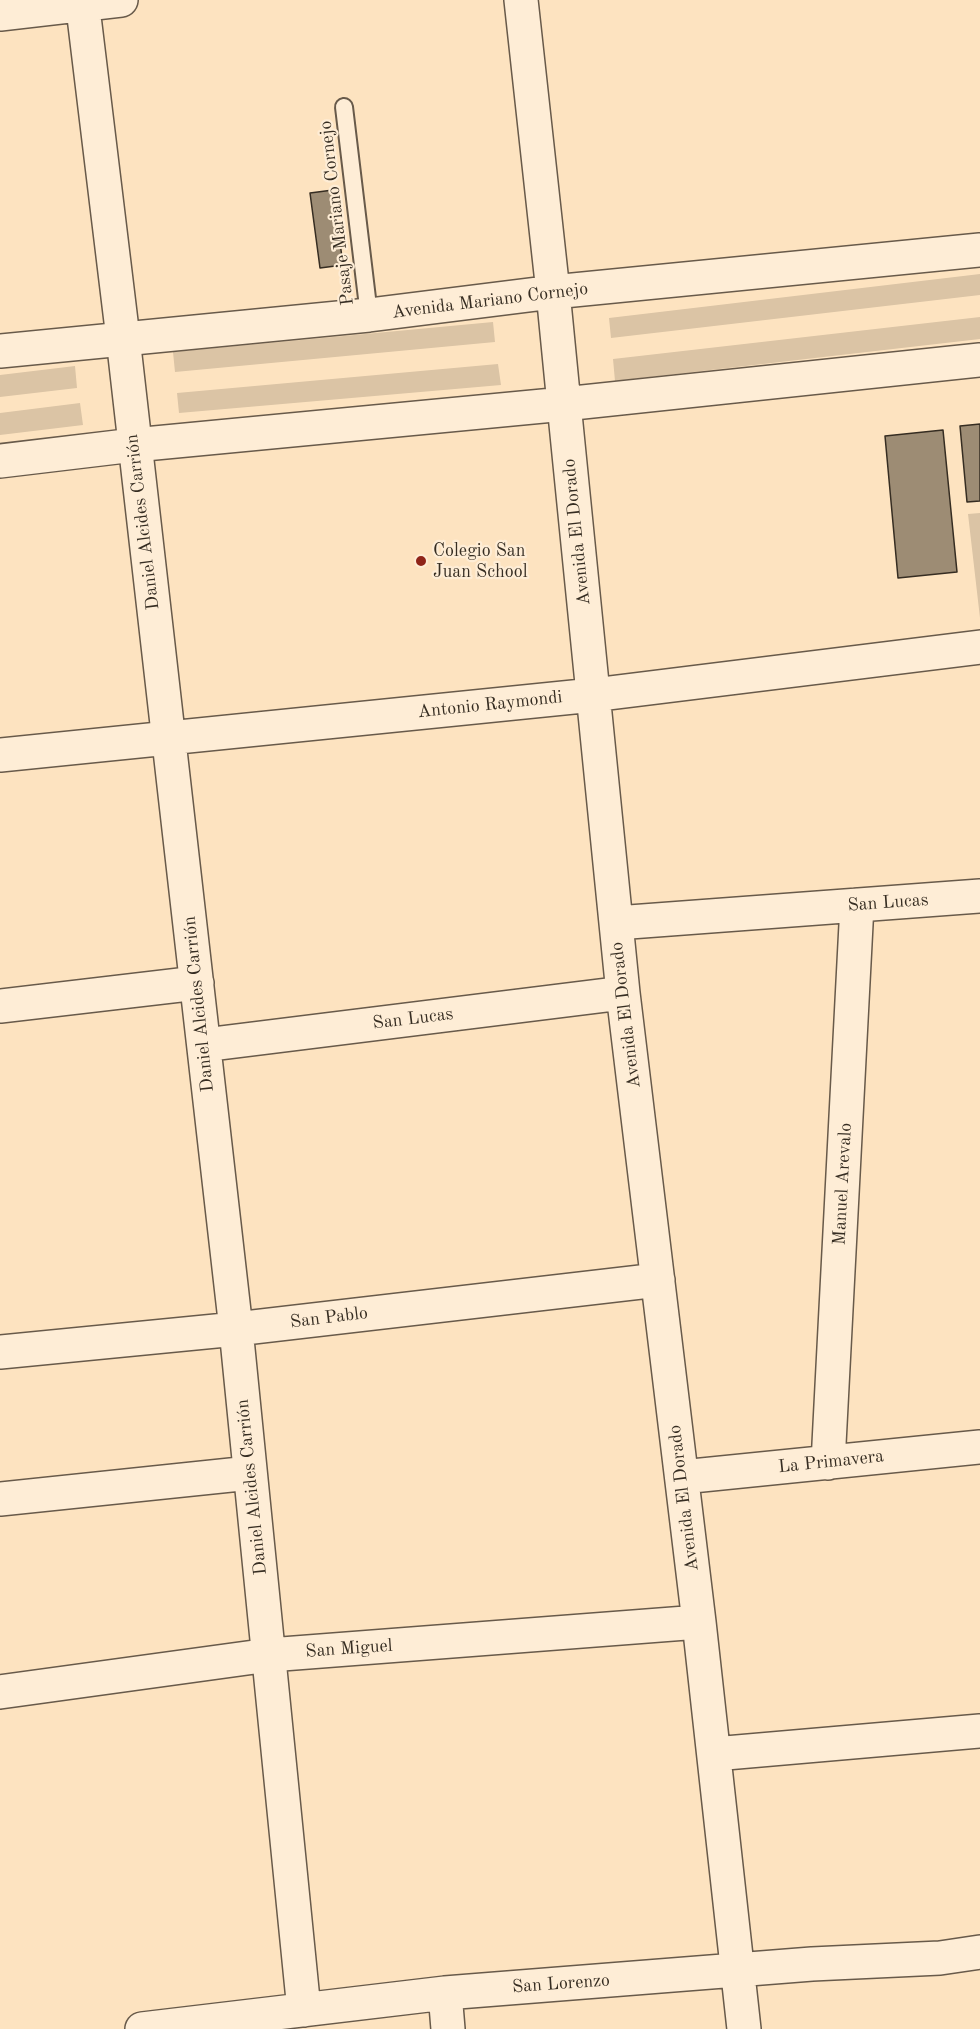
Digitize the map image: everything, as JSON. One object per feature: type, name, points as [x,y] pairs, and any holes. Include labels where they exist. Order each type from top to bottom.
[{"type":"street","points":[[0,14],[82,2],[122,0]]},
{"type":"street","name":"Avenida El Dorado","points":[[521,0],[553,292],[623,993],[699,1622],[744,2029]]},
{"type":"street","name":"Daniel Alcides Carrión","points":[[82,2],[123,338],[236,1329],[304,2010]]},
{"type":"street","name":"Avenida Mariano Cornejo","points":[[0,351],[369,315],[553,292],[980,250]]},
{"type":"street","points":[[0,461],[134,445],[564,404],[980,360]]},
{"type":"street","name":"Antonio Raymondi","points":[[0,755],[593,695],[980,647]]},
{"type":"street","name":"San Lucas","points":[[616,923],[980,896]]},
{"type":"street","name":"Manuel Arevalo","points":[[828,1462],[857,905]]},
{"type":"street","points":[[0,1006],[197,983]]},
{"type":"street","name":"San Lucas","points":[[204,1045],[623,993]]},
{"type":"street","name":"San Pablo","points":[[0,1352],[236,1329],[658,1280]]},
{"type":"street","name":"La Primavera","points":[[682,1478],[980,1447]]},
{"type":"street","points":[[0,1500],[250,1473]]},
{"type":"street","name":"San Miguel","points":[[0,1692],[269,1655],[699,1622]]},
{"type":"street","points":[[714,1754],[980,1731]]},
{"type":"street","name":"San Lorenzo","points":[[142,2029],[200,2026],[445,1992],[812,1964],[940,1958],[980,1952]]},
{"type":"street","points":[[445,1992],[448,2029]]},
{"type":"lane","name":"Pasaje Mariano Cornejo","points":[[344,106],[369,315]]},
{"type":"shaded area","points":[[980,274],[980,295],[611,338],[609,318]]},
{"type":"shaded area","points":[[980,317],[980,339],[615,381],[613,359]]},
{"type":"shaded area","points":[[493,322],[495,342],[175,372],[173,352]]},
{"type":"shaded area","points":[[498,364],[501,385],[179,413],[177,393]]},
{"type":"shaded area","points":[[75,366],[77,388],[0,397],[0,375]]},
{"type":"shaded area","points":[[80,403],[83,425],[0,435],[0,413]]},
{"type":"shaded area","points":[[980,513],[980,618],[968,514]]},
{"type":"building","points":[[333,190],[343,265],[320,268],[310,193]]},
{"type":"building","points":[[980,424],[980,501],[967,502],[960,426]]},
{"type":"building","points":[[943,430],[957,572],[898,578],[885,436]]},
{"type":"place","name":"Colegio San Juan School","points":[[421,561]]}]
